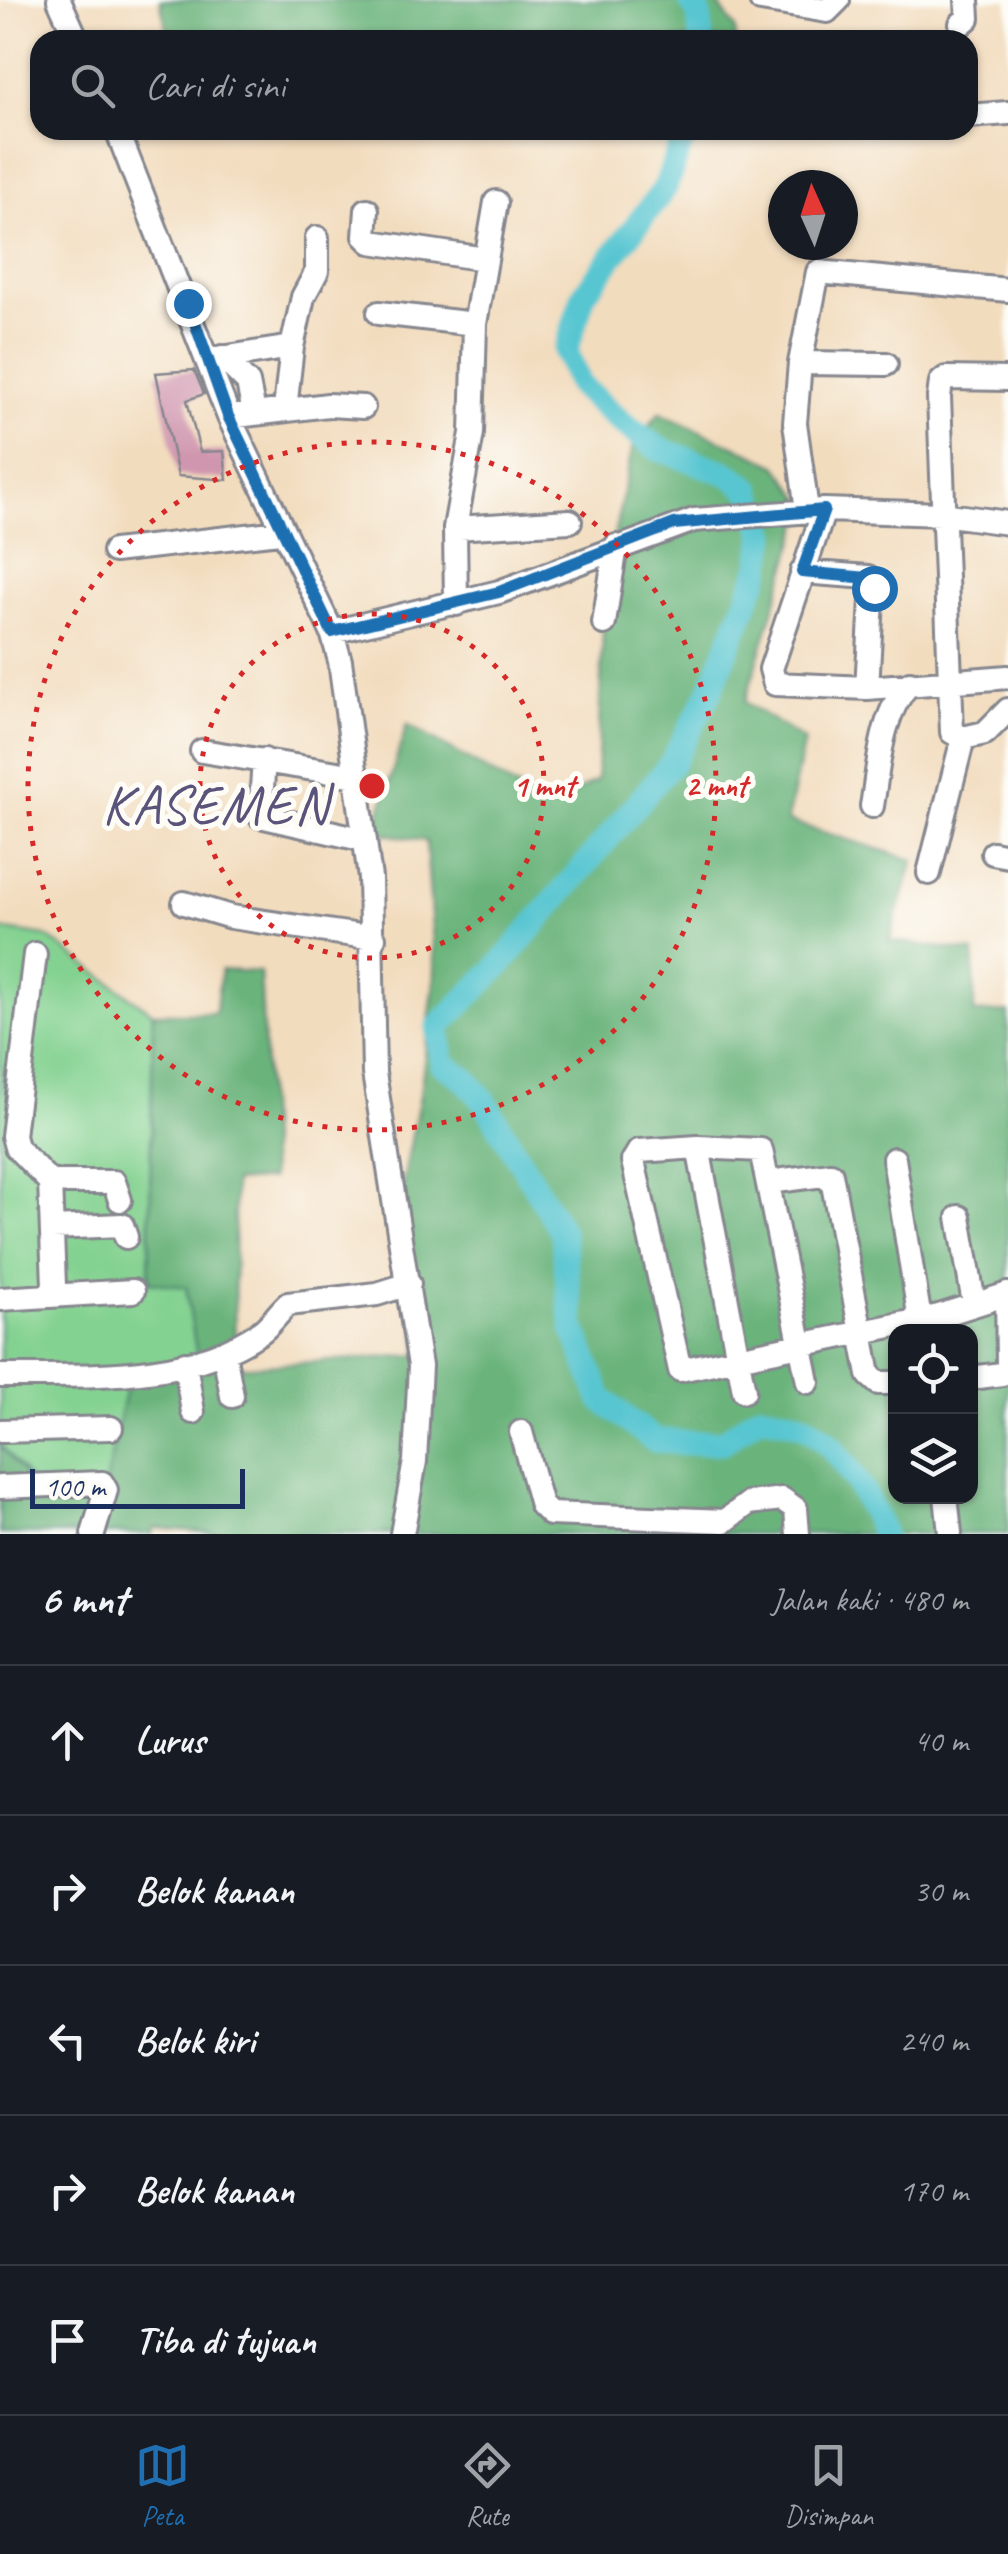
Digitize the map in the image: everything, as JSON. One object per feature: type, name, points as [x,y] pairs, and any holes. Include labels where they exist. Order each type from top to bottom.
[{"type":"street","points":[[58,0],[72,30]]},
{"type":"street","points":[[760,0],[827,11],[838,0]]},
{"type":"street","points":[[961,24],[968,18],[967,0]]},
{"type":"street","points":[[978,116],[1008,114]]},
{"type":"street","points":[[121,140],[215,358],[228,416],[280,532],[332,632],[340,660],[374,938],[374,1073],[409,1284],[420,1378],[414,1461],[402,1534]]},
{"type":"street","points":[[456,604],[456,528],[472,432],[474,324],[496,202]]},
{"type":"street","points":[[367,210],[365,236],[372,242],[485,259]]},
{"type":"street","points":[[285,409],[302,296],[317,270],[317,238]]},
{"type":"street","points":[[1008,290],[822,270],[816,278],[800,363],[795,424],[810,510],[802,572],[770,678],[776,684],[867,688],[1008,677]]},
{"type":"street","points":[[379,314],[474,324]]},
{"type":"street","points":[[215,358],[292,347]]},
{"type":"street","points":[[215,358],[248,383],[254,413]]},
{"type":"street","points":[[800,363],[886,364]]},
{"type":"street","points":[[1008,379],[954,376],[941,382],[942,514],[952,732],[963,738],[985,733],[1008,710]]},
{"type":"street","points":[[228,416],[363,406]]},
{"type":"street","points":[[332,632],[499,592],[674,524],[810,510],[942,514],[1008,522]]},
{"type":"street","points":[[456,528],[570,521]]},
{"type":"street","points":[[114,551],[280,532]]},
{"type":"street","points":[[604,623],[616,546]]},
{"type":"street","points":[[802,572],[868,578],[873,582],[867,688]]},
{"type":"street","points":[[872,806],[887,725],[899,694],[910,684]]},
{"type":"street","points":[[929,873],[963,738]]},
{"type":"street","points":[[202,751],[356,776]]},
{"type":"street","points":[[264,760],[260,816],[365,840]]},
{"type":"street","points":[[184,903],[231,917],[374,938]]},
{"type":"street","points":[[35,954],[12,1136],[16,1148],[50,1182],[54,1285],[49,1296]]},
{"type":"street","points":[[698,1148],[744,1391]]},
{"type":"street","points":[[808,1382],[801,1343],[769,1182],[758,1148],[639,1151],[633,1157],[633,1168],[678,1368],[801,1343],[861,1329],[920,1320],[1008,1294],[1008,1366],[1002,1374],[978,1377]]},
{"type":"street","points":[[894,1159],[920,1320]]},
{"type":"street","points":[[769,1182],[823,1171],[831,1174],[869,1375],[878,1383],[888,1382]]},
{"type":"street","points":[[50,1182],[114,1182],[120,1200]]},
{"type":"street","points":[[959,1217],[974,1302]]},
{"type":"street","points":[[52,1228],[122,1225],[126,1237]]},
{"type":"street","points":[[0,1376],[98,1375],[185,1363],[224,1352],[263,1330],[288,1304],[377,1294],[409,1284]]},
{"type":"street","points":[[0,1299],[133,1291]]},
{"type":"street","points":[[224,1352],[232,1396]]},
{"type":"street","points":[[185,1363],[193,1412]]},
{"type":"street","points":[[0,1431],[111,1428]]},
{"type":"street","points":[[522,1432],[544,1511],[626,1526],[725,1521],[749,1503],[782,1498],[796,1508],[798,1534]]},
{"type":"street","points":[[0,1487],[102,1483],[106,1490],[92,1534]]},
{"type":"street","points":[[947,1504],[950,1534]]},
{"type":"green space","points":[[160,0],[715,0],[735,30],[167,30]]},
{"type":"green space","points":[[659,413],[777,465],[806,504],[745,702],[804,740],[787,821],[914,860],[889,941],[974,952],[974,1013],[1008,1012],[1008,1534],[223,1534],[154,1528],[153,1534],[0,1534],[0,1445],[46,1501],[101,1502],[127,1384],[198,1363],[186,1287],[149,1282],[153,1013],[215,1013],[221,970],[260,972],[271,1179],[234,1182],[235,1367],[419,1355],[401,1192],[420,1095],[435,974],[426,841],[374,832],[407,724],[549,806],[597,780],[605,579],[633,446]]},
{"type":"green space","points":[[0,929],[46,936],[153,1013],[149,1281],[186,1287],[198,1363],[102,1502],[46,1501],[0,1444]]},
{"type":"building","points":[[194,370],[204,394],[187,400],[200,452],[224,451],[227,480],[178,476],[156,373]]},
{"type":"waterway","points":[[690,0],[699,14],[700,30]]},
{"type":"waterway","points":[[682,140],[665,188],[584,294],[566,351],[579,385],[621,422],[659,449],[729,474],[750,489],[766,535],[760,569],[709,694],[671,764],[499,966],[438,1027],[442,1063],[465,1079],[485,1102],[562,1232],[573,1327],[601,1399],[654,1440],[723,1442],[759,1415],[800,1424],[818,1435],[842,1459],[883,1534]]},
{"type":"district","name":"KASEMEN","points":[[216,804]]},
{"type":"route","points":[[188,303],[228,416],[280,532],[332,632],[499,592],[674,524],[798,510],[824,510],[802,572],[868,578],[874,588]]}]
